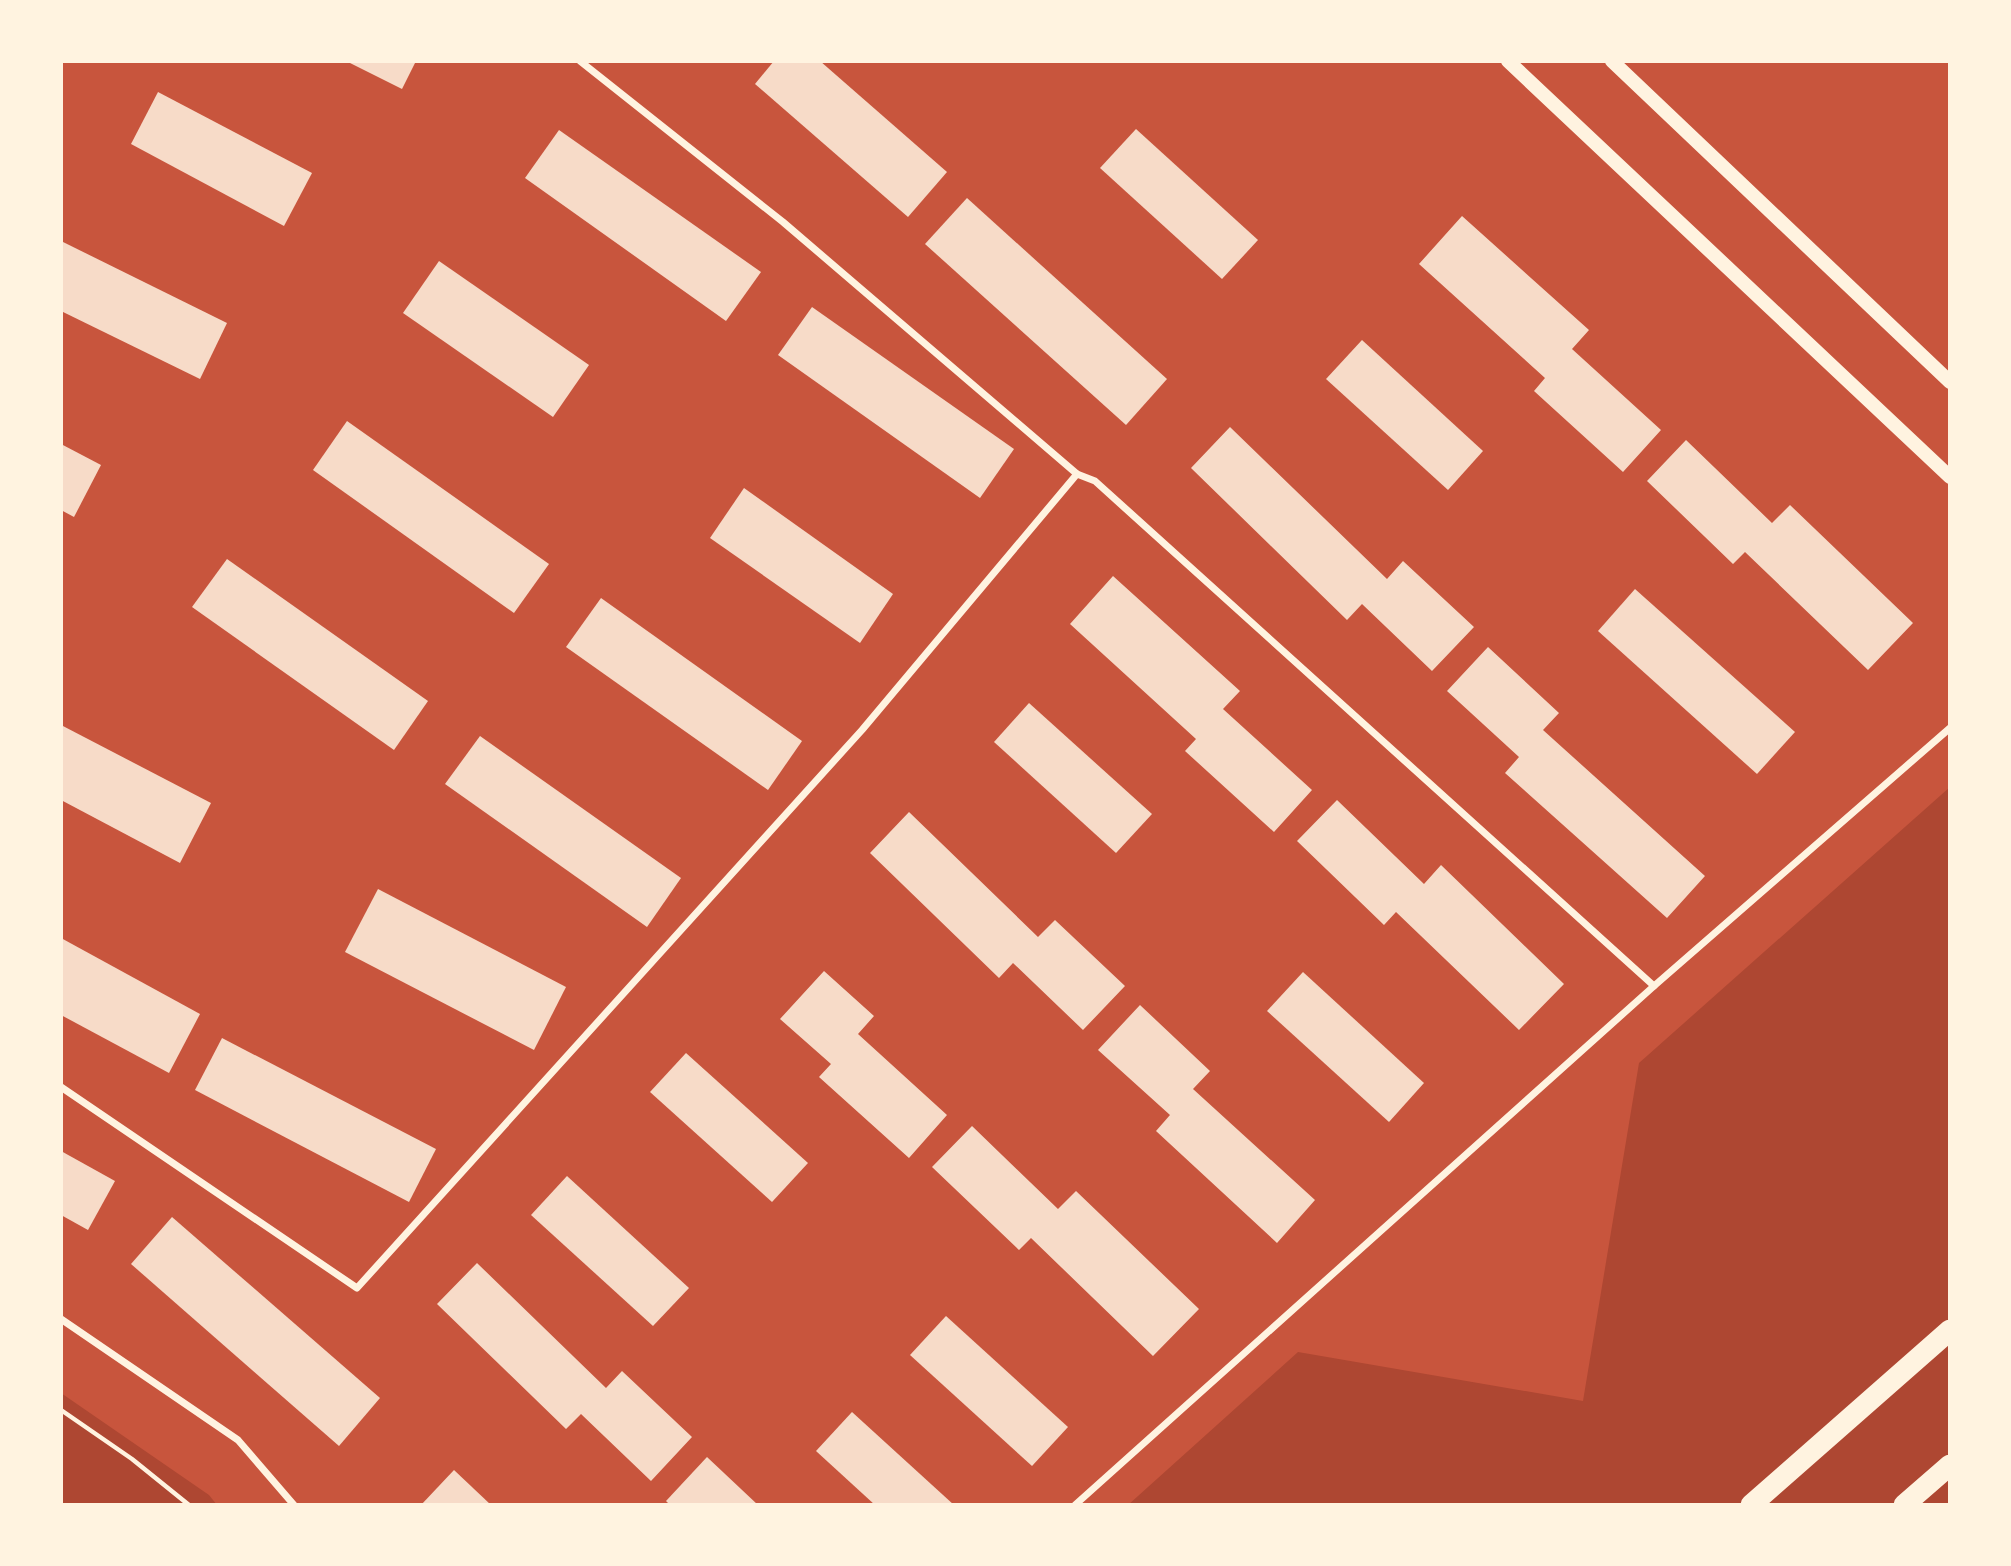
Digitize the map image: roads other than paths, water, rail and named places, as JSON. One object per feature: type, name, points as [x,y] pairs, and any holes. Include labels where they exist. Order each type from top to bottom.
[{"type":"highway","points":[[1751,1505],[1950,1330]]},
{"type":"highway","points":[[1904,1505],[1950,1465]]},
{"type":"main road","points":[[1508,61],[1950,477]]},
{"type":"main road","points":[[1612,61],[1950,382]]},
{"type":"street","points":[[580,61],[783,222],[1077,474],[1095,481],[1654,986]]},
{"type":"street","points":[[61,1087],[358,1288],[862,730],[1077,474]]},
{"type":"street","points":[[1076,1505],[1654,986],[1950,728]]},
{"type":"street","points":[[61,1319],[238,1440],[294,1505]]}]
